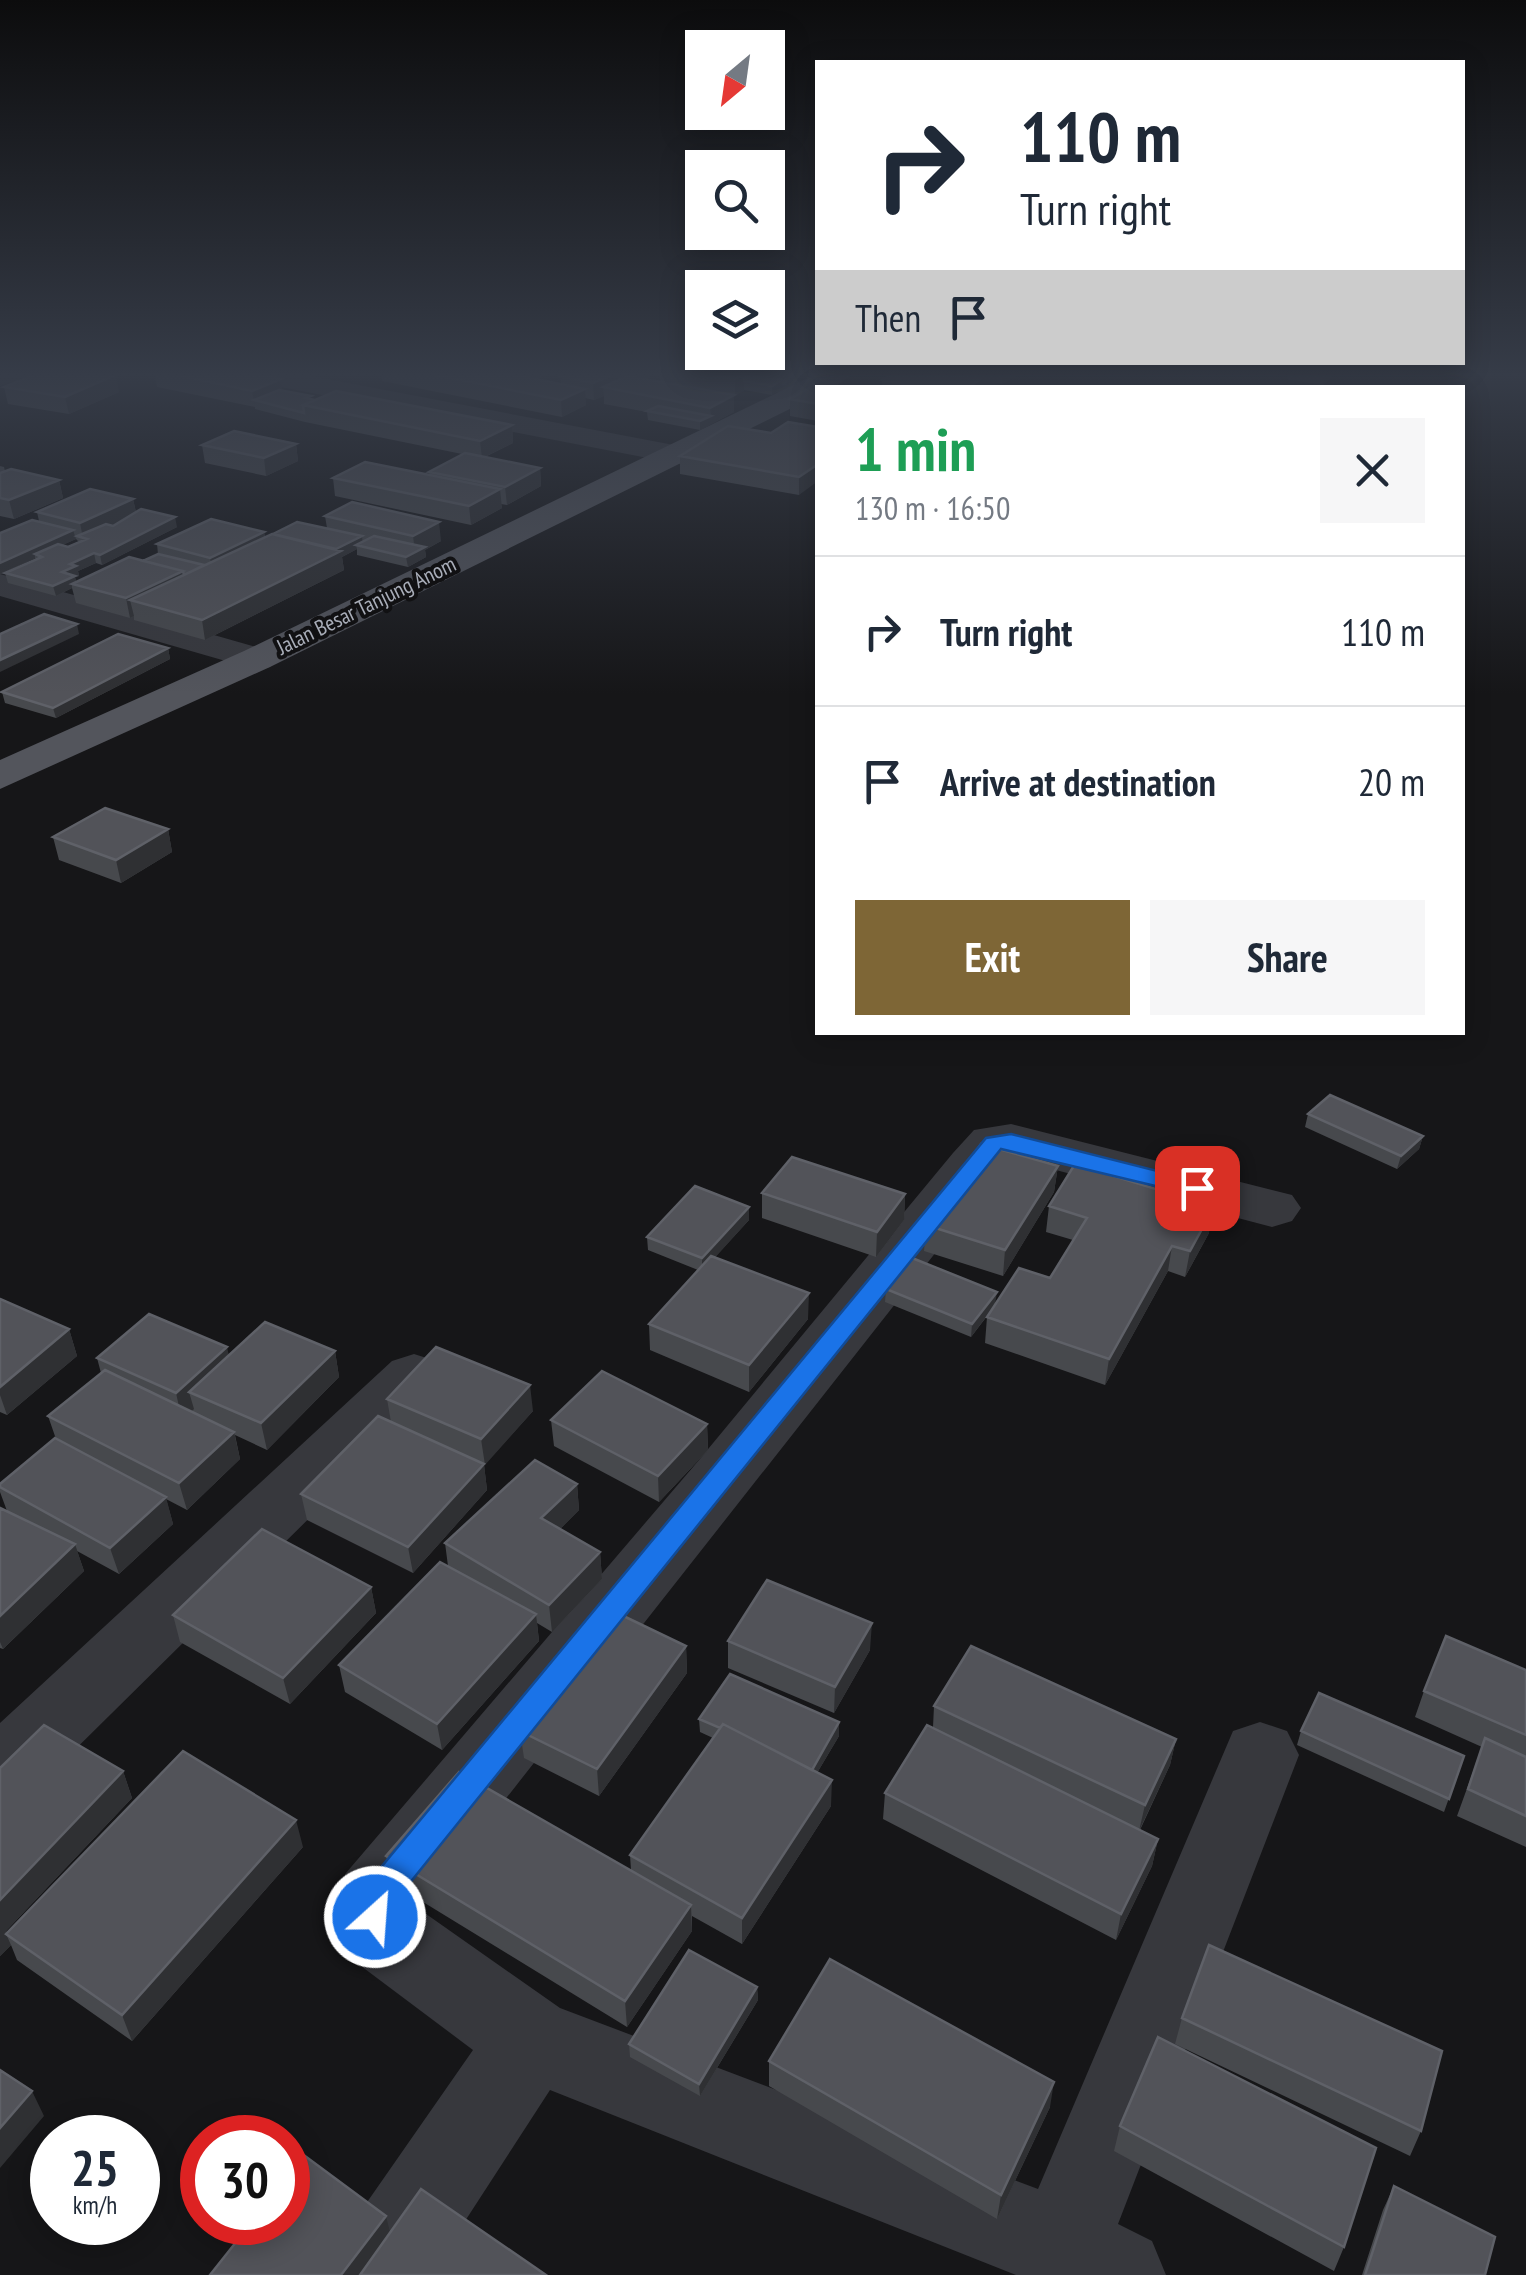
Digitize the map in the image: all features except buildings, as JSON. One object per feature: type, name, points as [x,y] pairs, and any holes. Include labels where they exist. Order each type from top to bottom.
[{"type":"main road","name":"Jalan Besar Tanjung Anom","points":[[0,776],[247,664],[623,481]]},
{"type":"street","points":[[32,610],[115,579]]},
{"type":"street","points":[[0,585],[32,610],[247,664]]},
{"type":"street","points":[[1260,1755],[1090,2260],[532,2040],[383,1932],[375,1917],[375,1900],[994,1142],[1011,1141],[1272,1208]]},
{"type":"street","points":[[0,1772],[414,1378]]},
{"type":"street","points":[[374,2275],[532,2040]]},
{"type":"route","points":[[375,1917],[375,1900],[994,1142],[1011,1141],[1197,1188]]}]
